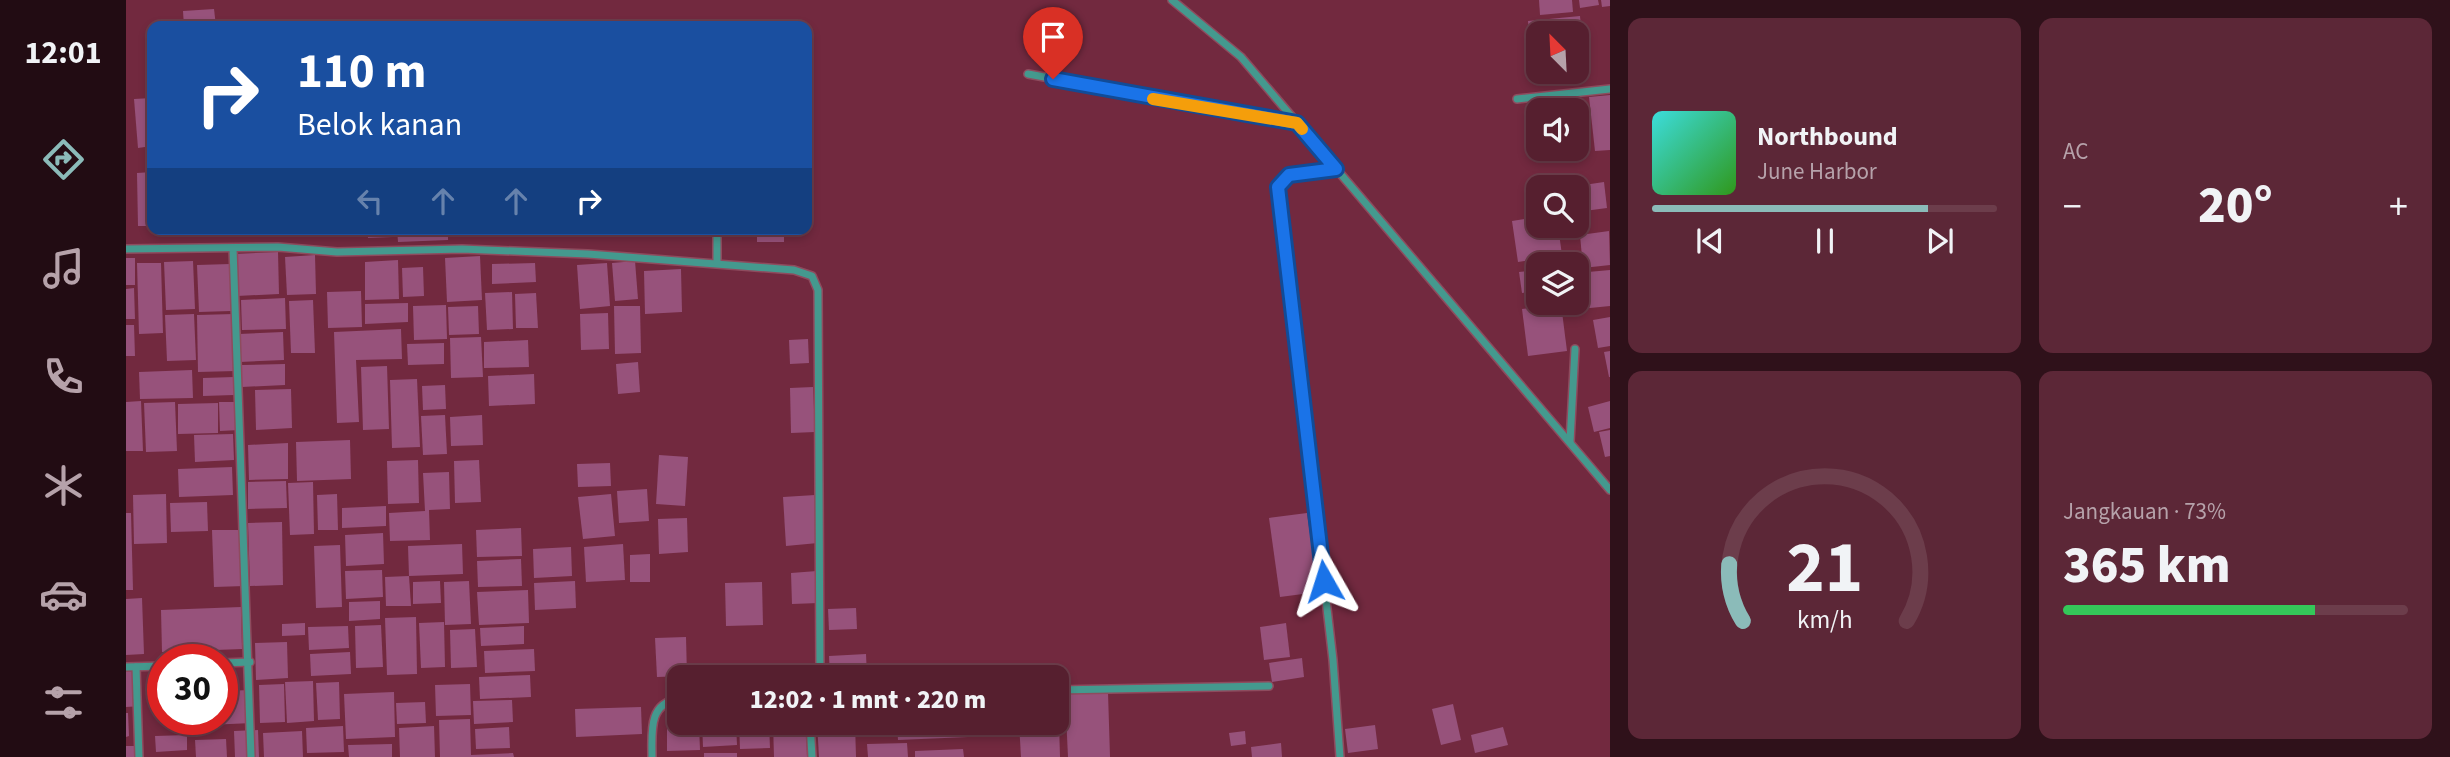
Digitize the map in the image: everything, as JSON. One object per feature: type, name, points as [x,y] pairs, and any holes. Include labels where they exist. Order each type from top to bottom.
[{"type":"street","points":[[1172,0],[1241,57],[1610,490]]},
{"type":"street","points":[[1028,74],[1297,123]]},
{"type":"street","points":[[1517,99],[1610,89]]},
{"type":"street","points":[[1336,169],[1289,175],[1278,187],[1333,660],[1340,757]]},
{"type":"street","points":[[717,235],[717,262]]},
{"type":"street","points":[[233,247],[250,662],[251,757]]},
{"type":"street","points":[[126,249],[475,249],[717,262],[794,270],[812,276],[818,290],[820,665]]},
{"type":"street","points":[[1570,443],[1575,349]]},
{"type":"street","points":[[238,662],[250,662]]},
{"type":"street","points":[[126,667],[147,667]]},
{"type":"street","points":[[136,667],[139,757]]},
{"type":"street","points":[[1069,690],[1269,686]]},
{"type":"street","points":[[652,757],[652,728],[656,713],[667,701]]},
{"type":"street","points":[[810,735],[811,757]]},
{"type":"building","points":[[1539,0],[1572,0],[1573,12],[1540,15]]},
{"type":"building","points":[[1579,0],[1598,0],[1599,5],[1580,8]]},
{"type":"building","points":[[1601,0],[1610,0],[1610,6],[1602,7]]},
{"type":"building","points":[[214,9],[215,21],[184,21],[183,11]]},
{"type":"building","points":[[1580,16],[1580,21],[1528,21]]},
{"type":"building","points":[[1610,95],[1610,150],[1595,151],[1589,97]]},
{"type":"building","points":[[147,98],[147,147],[138,148],[134,99]]},
{"type":"building","points":[[147,172],[147,226],[138,226],[137,173]]},
{"type":"building","points":[[1604,182],[1607,208],[1589,210],[1589,184]]},
{"type":"building","points":[[1526,219],[1526,238],[1560,238],[1562,252],[1526,252],[1526,261],[1518,262],[1512,221]]},
{"type":"building","points":[[1609,231],[1610,265],[1589,267],[1589,252],[1582,252],[1580,238],[1589,238],[1589,234]]},
{"type":"building","points":[[368,235],[393,235],[393,237],[368,238]]},
{"type":"building","points":[[397,235],[448,235],[448,240],[398,242]]},
{"type":"building","points":[[757,235],[784,235],[784,242],[757,242]]},
{"type":"building","points":[[278,252],[279,294],[237,296],[235,254]]},
{"type":"building","points":[[315,255],[316,294],[287,295],[285,257]]},
{"type":"building","points":[[480,256],[482,300],[447,302],[445,258]]},
{"type":"building","points":[[126,258],[135,258],[135,285],[126,285]]},
{"type":"building","points":[[398,260],[399,299],[365,300],[365,262]]},
{"type":"building","points":[[193,261],[195,309],[166,310],[164,262]]},
{"type":"building","points":[[635,261],[638,299],[615,301],[612,263]]},
{"type":"building","points":[[137,263],[161,263],[163,333],[139,334]]},
{"type":"building","points":[[535,263],[536,282],[492,284],[492,264]]},
{"type":"building","points":[[607,263],[610,306],[580,309],[577,265]]},
{"type":"building","points":[[230,264],[231,311],[199,312],[197,265]]},
{"type":"building","points":[[423,267],[424,296],[403,297],[402,268]]},
{"type":"building","points":[[681,269],[682,312],[645,314],[644,271]]},
{"type":"building","points":[[1610,270],[1610,306],[1589,308],[1589,272]]},
{"type":"building","points":[[1526,271],[1526,292],[1522,293],[1519,272]]},
{"type":"building","points":[[134,288],[135,319],[126,319],[126,289]]},
{"type":"building","points":[[361,291],[362,327],[328,328],[327,292]]},
{"type":"building","points":[[512,292],[513,329],[487,330],[485,293]]},
{"type":"building","points":[[536,293],[538,328],[516,328],[515,294]]},
{"type":"building","points":[[285,298],[286,329],[242,330],[241,300]]},
{"type":"building","points":[[313,300],[315,353],[291,353],[289,301]]},
{"type":"building","points":[[408,303],[408,322],[365,324],[365,304]]},
{"type":"building","points":[[446,305],[447,339],[414,340],[413,306]]},
{"type":"building","points":[[478,306],[479,334],[449,335],[448,307]]},
{"type":"building","points":[[614,306],[640,306],[641,353],[615,354]]},
{"type":"building","points":[[1526,308],[1526,315],[1562,315],[1567,351],[1528,356],[1522,309]]},
{"type":"building","points":[[608,313],[609,349],[581,350],[580,314]]},
{"type":"building","points":[[194,314],[196,360],[167,361],[165,315]]},
{"type":"building","points":[[234,314],[236,371],[198,372],[197,315]]},
{"type":"building","points":[[1610,317],[1610,346],[1598,348],[1593,320]]},
{"type":"building","points":[[126,325],[134,325],[135,356],[126,356]]},
{"type":"building","points":[[401,329],[402,359],[356,360],[359,422],[337,423],[334,332]]},
{"type":"building","points":[[283,332],[284,360],[240,362],[239,334]]},
{"type":"building","points":[[481,337],[483,377],[451,378],[450,338]]},
{"type":"building","points":[[808,339],[809,363],[790,364],[789,340]]},
{"type":"building","points":[[528,340],[529,367],[484,368],[484,342]]},
{"type":"building","points":[[444,343],[444,364],[408,365],[407,344]]},
{"type":"building","points":[[1610,351],[1610,377],[1609,377],[1604,352]]},
{"type":"building","points":[[638,362],[640,392],[618,394],[616,364]]},
{"type":"building","points":[[285,364],[285,385],[242,387],[242,365]]},
{"type":"building","points":[[387,366],[389,429],[363,430],[361,367]]},
{"type":"building","points":[[192,370],[193,398],[140,399],[139,372]]},
{"type":"building","points":[[534,374],[535,404],[489,406],[488,376]]},
{"type":"building","points":[[234,377],[234,395],[203,396],[203,378]]},
{"type":"building","points":[[417,379],[420,447],[392,448],[390,380]]},
{"type":"building","points":[[445,385],[446,409],[423,410],[422,386]]},
{"type":"building","points":[[813,387],[815,432],[791,433],[790,388]]},
{"type":"building","points":[[291,389],[292,428],[256,430],[255,390]]},
{"type":"building","points":[[141,401],[143,451],[126,451],[126,402]]},
{"type":"building","points":[[1610,401],[1610,428],[1594,432],[1588,407]]},
{"type":"building","points":[[175,402],[177,451],[146,452],[144,403]]},
{"type":"building","points":[[219,402],[238,402],[239,430],[220,431]]},
{"type":"building","points":[[218,403],[218,433],[178,434],[178,404]]},
{"type":"building","points":[[445,415],[447,454],[423,455],[421,416]]},
{"type":"building","points":[[482,415],[483,445],[451,446],[450,417]]},
{"type":"building","points":[[1610,430],[1610,456],[1605,457],[1599,432]]},
{"type":"building","points":[[233,434],[234,460],[195,462],[194,435]]},
{"type":"building","points":[[350,440],[351,479],[297,481],[296,442]]},
{"type":"building","points":[[288,443],[288,479],[249,480],[248,445]]},
{"type":"building","points":[[659,455],[688,457],[685,506],[656,504]]},
{"type":"building","points":[[418,460],[419,503],[388,504],[387,461]]},
{"type":"building","points":[[479,460],[481,502],[455,503],[454,461]]},
{"type":"building","points":[[610,463],[611,486],[578,487],[577,464]]},
{"type":"building","points":[[232,467],[233,495],[179,497],[178,469]]},
{"type":"building","points":[[449,472],[450,509],[429,510],[430,540],[390,541],[389,513],[425,511],[423,473]]},
{"type":"building","points":[[286,481],[287,508],[248,509],[248,482]]},
{"type":"building","points":[[313,482],[314,534],[290,535],[288,483]]},
{"type":"building","points":[[647,489],[649,521],[619,523],[617,491]]},
{"type":"building","points":[[166,494],[167,543],[134,544],[133,495]]},
{"type":"building","points":[[337,494],[338,530],[318,530],[317,495]]},
{"type":"building","points":[[611,494],[615,536],[583,539],[578,497]]},
{"type":"building","points":[[815,495],[818,543],[786,546],[783,497]]},
{"type":"building","points":[[207,502],[208,531],[171,532],[170,503]]},
{"type":"building","points":[[386,506],[386,526],[342,528],[342,508]]},
{"type":"building","points":[[126,513],[131,513],[133,590],[126,590]]},
{"type":"building","points":[[1307,513],[1318,592],[1280,597],[1269,518]]},
{"type":"building","points":[[687,518],[688,552],[659,554],[658,519]]},
{"type":"building","points":[[282,522],[283,585],[250,586],[248,523]]},
{"type":"building","points":[[521,528],[522,556],[477,557],[476,530]]},
{"type":"building","points":[[212,530],[243,530],[245,586],[214,587]]},
{"type":"building","points":[[383,533],[384,564],[346,566],[345,535]]},
{"type":"building","points":[[462,544],[463,574],[409,576],[408,546]]},
{"type":"building","points":[[623,544],[625,580],[586,582],[584,547]]},
{"type":"building","points":[[340,545],[342,607],[316,608],[314,546]]},
{"type":"building","points":[[571,547],[572,576],[534,578],[533,549]]},
{"type":"building","points":[[650,554],[650,582],[630,582],[630,555]]},
{"type":"building","points":[[521,559],[522,586],[478,587],[477,561]]},
{"type":"building","points":[[382,570],[383,597],[346,599],[345,571]]},
{"type":"building","points":[[817,571],[819,603],[792,604],[791,573]]},
{"type":"building","points":[[409,576],[411,606],[386,606],[385,577]]},
{"type":"building","points":[[440,581],[441,603],[413,604],[413,582]]},
{"type":"building","points":[[469,581],[471,624],[445,625],[444,582]]},
{"type":"building","points":[[575,581],[576,608],[535,610],[534,583]]},
{"type":"building","points":[[762,582],[763,625],[726,626],[725,583]]},
{"type":"building","points":[[528,590],[529,623],[479,625],[477,592]]},
{"type":"building","points":[[142,598],[144,654],[126,655],[126,599]]},
{"type":"building","points":[[380,601],[380,619],[349,621],[349,602]]},
{"type":"building","points":[[241,607],[242,649],[238,649],[238,644],[162,644],[161,610]]},
{"type":"building","points":[[856,608],[857,629],[829,630],[828,609]]},
{"type":"building","points":[[416,617],[417,674],[387,675],[385,618]]},
{"type":"building","points":[[444,622],[445,667],[421,668],[419,623]]},
{"type":"building","points":[[305,623],[305,635],[282,636],[282,624]]},
{"type":"building","points":[[1286,623],[1290,657],[1264,660],[1260,627]]},
{"type":"building","points":[[381,625],[383,667],[356,668],[355,626]]},
{"type":"building","points":[[348,626],[349,648],[309,650],[308,627]]},
{"type":"building","points":[[524,626],[524,644],[481,646],[480,628]]},
{"type":"building","points":[[475,629],[477,667],[451,668],[450,630]]},
{"type":"building","points":[[686,637],[687,665],[667,665],[667,677],[657,677],[655,638]]},
{"type":"building","points":[[287,642],[288,678],[256,680],[255,643]]},
{"type":"building","points":[[534,649],[535,671],[485,673],[484,651]]},
{"type":"building","points":[[350,652],[351,674],[311,676],[310,654]]},
{"type":"building","points":[[866,654],[866,665],[829,665],[829,656]]},
{"type":"building","points":[[1302,658],[1304,677],[1272,682],[1269,663]]},
{"type":"building","points":[[126,667],[140,667],[141,706],[126,707]]},
{"type":"building","points":[[530,675],[531,697],[480,699],[479,677]]},
{"type":"building","points":[[313,681],[314,721],[287,723],[285,682]]},
{"type":"building","points":[[339,682],[340,719],[318,720],[316,683]]},
{"type":"building","points":[[284,684],[285,722],[260,723],[259,685]]},
{"type":"building","points":[[470,684],[471,715],[436,716],[435,685]]},
{"type":"building","points":[[238,690],[251,690],[252,723],[238,724]]},
{"type":"building","points":[[394,692],[395,737],[346,739],[344,694]]},
{"type":"building","points":[[1108,692],[1110,757],[1068,757],[1069,694]]},
{"type":"building","points":[[512,700],[513,722],[474,724],[473,701]]},
{"type":"building","points":[[425,702],[426,723],[397,724],[396,703]]},
{"type":"building","points":[[1453,704],[1461,740],[1441,745],[1432,709]]},
{"type":"building","points":[[641,707],[642,734],[576,737],[575,709]]},
{"type":"building","points":[[126,713],[129,736],[126,737]]},
{"type":"building","points":[[470,719],[471,755],[513,753],[514,757],[440,757],[439,720]]},
{"type":"building","points":[[1375,725],[1378,749],[1348,753],[1345,729]]},
{"type":"building","points":[[343,726],[344,752],[307,753],[306,728]]},
{"type":"building","points":[[434,726],[435,757],[400,757],[399,728]]},
{"type":"building","points":[[509,727],[510,748],[476,749],[475,729]]},
{"type":"building","points":[[1503,727],[1508,745],[1475,753],[1471,735]]},
{"type":"building","points":[[258,730],[259,757],[235,757],[234,735],[238,735],[238,731]]},
{"type":"building","points":[[302,731],[303,757],[264,757],[263,733]]},
{"type":"building","points":[[1245,731],[1246,744],[1231,746],[1229,733]]},
{"type":"building","points":[[187,735],[187,750],[156,752],[155,736]]},
{"type":"building","points":[[667,735],[699,735],[700,750],[667,751]]},
{"type":"building","points":[[702,735],[737,735],[737,745],[703,747]]},
{"type":"building","points":[[739,735],[769,735],[770,748],[740,749]]},
{"type":"building","points":[[773,735],[806,735],[807,757],[774,757]]},
{"type":"building","points":[[818,735],[855,735],[856,757],[819,757]]},
{"type":"building","points":[[898,735],[1015,735],[898,740]]},
{"type":"building","points":[[1020,735],[1059,735],[1060,757],[1021,757]]},
{"type":"building","points":[[226,739],[227,757],[196,757],[195,740]]},
{"type":"building","points":[[907,743],[908,757],[868,757],[867,744]]},
{"type":"building","points":[[1281,743],[1282,757],[1252,757],[1251,747]]},
{"type":"building","points":[[392,744],[392,757],[349,757],[348,745]]},
{"type":"building","points":[[126,746],[139,746],[140,757],[126,757]]},
{"type":"building","points":[[963,749],[964,757],[915,757],[915,751]]},
{"type":"building","points":[[704,753],[737,753],[737,757],[704,757]]},
{"type":"slow traffic","points":[[1153,99],[1297,123],[1302,129]]},
{"type":"route","points":[[1053,79],[1297,123],[1336,169],[1289,175],[1278,187],[1324,581]]}]
